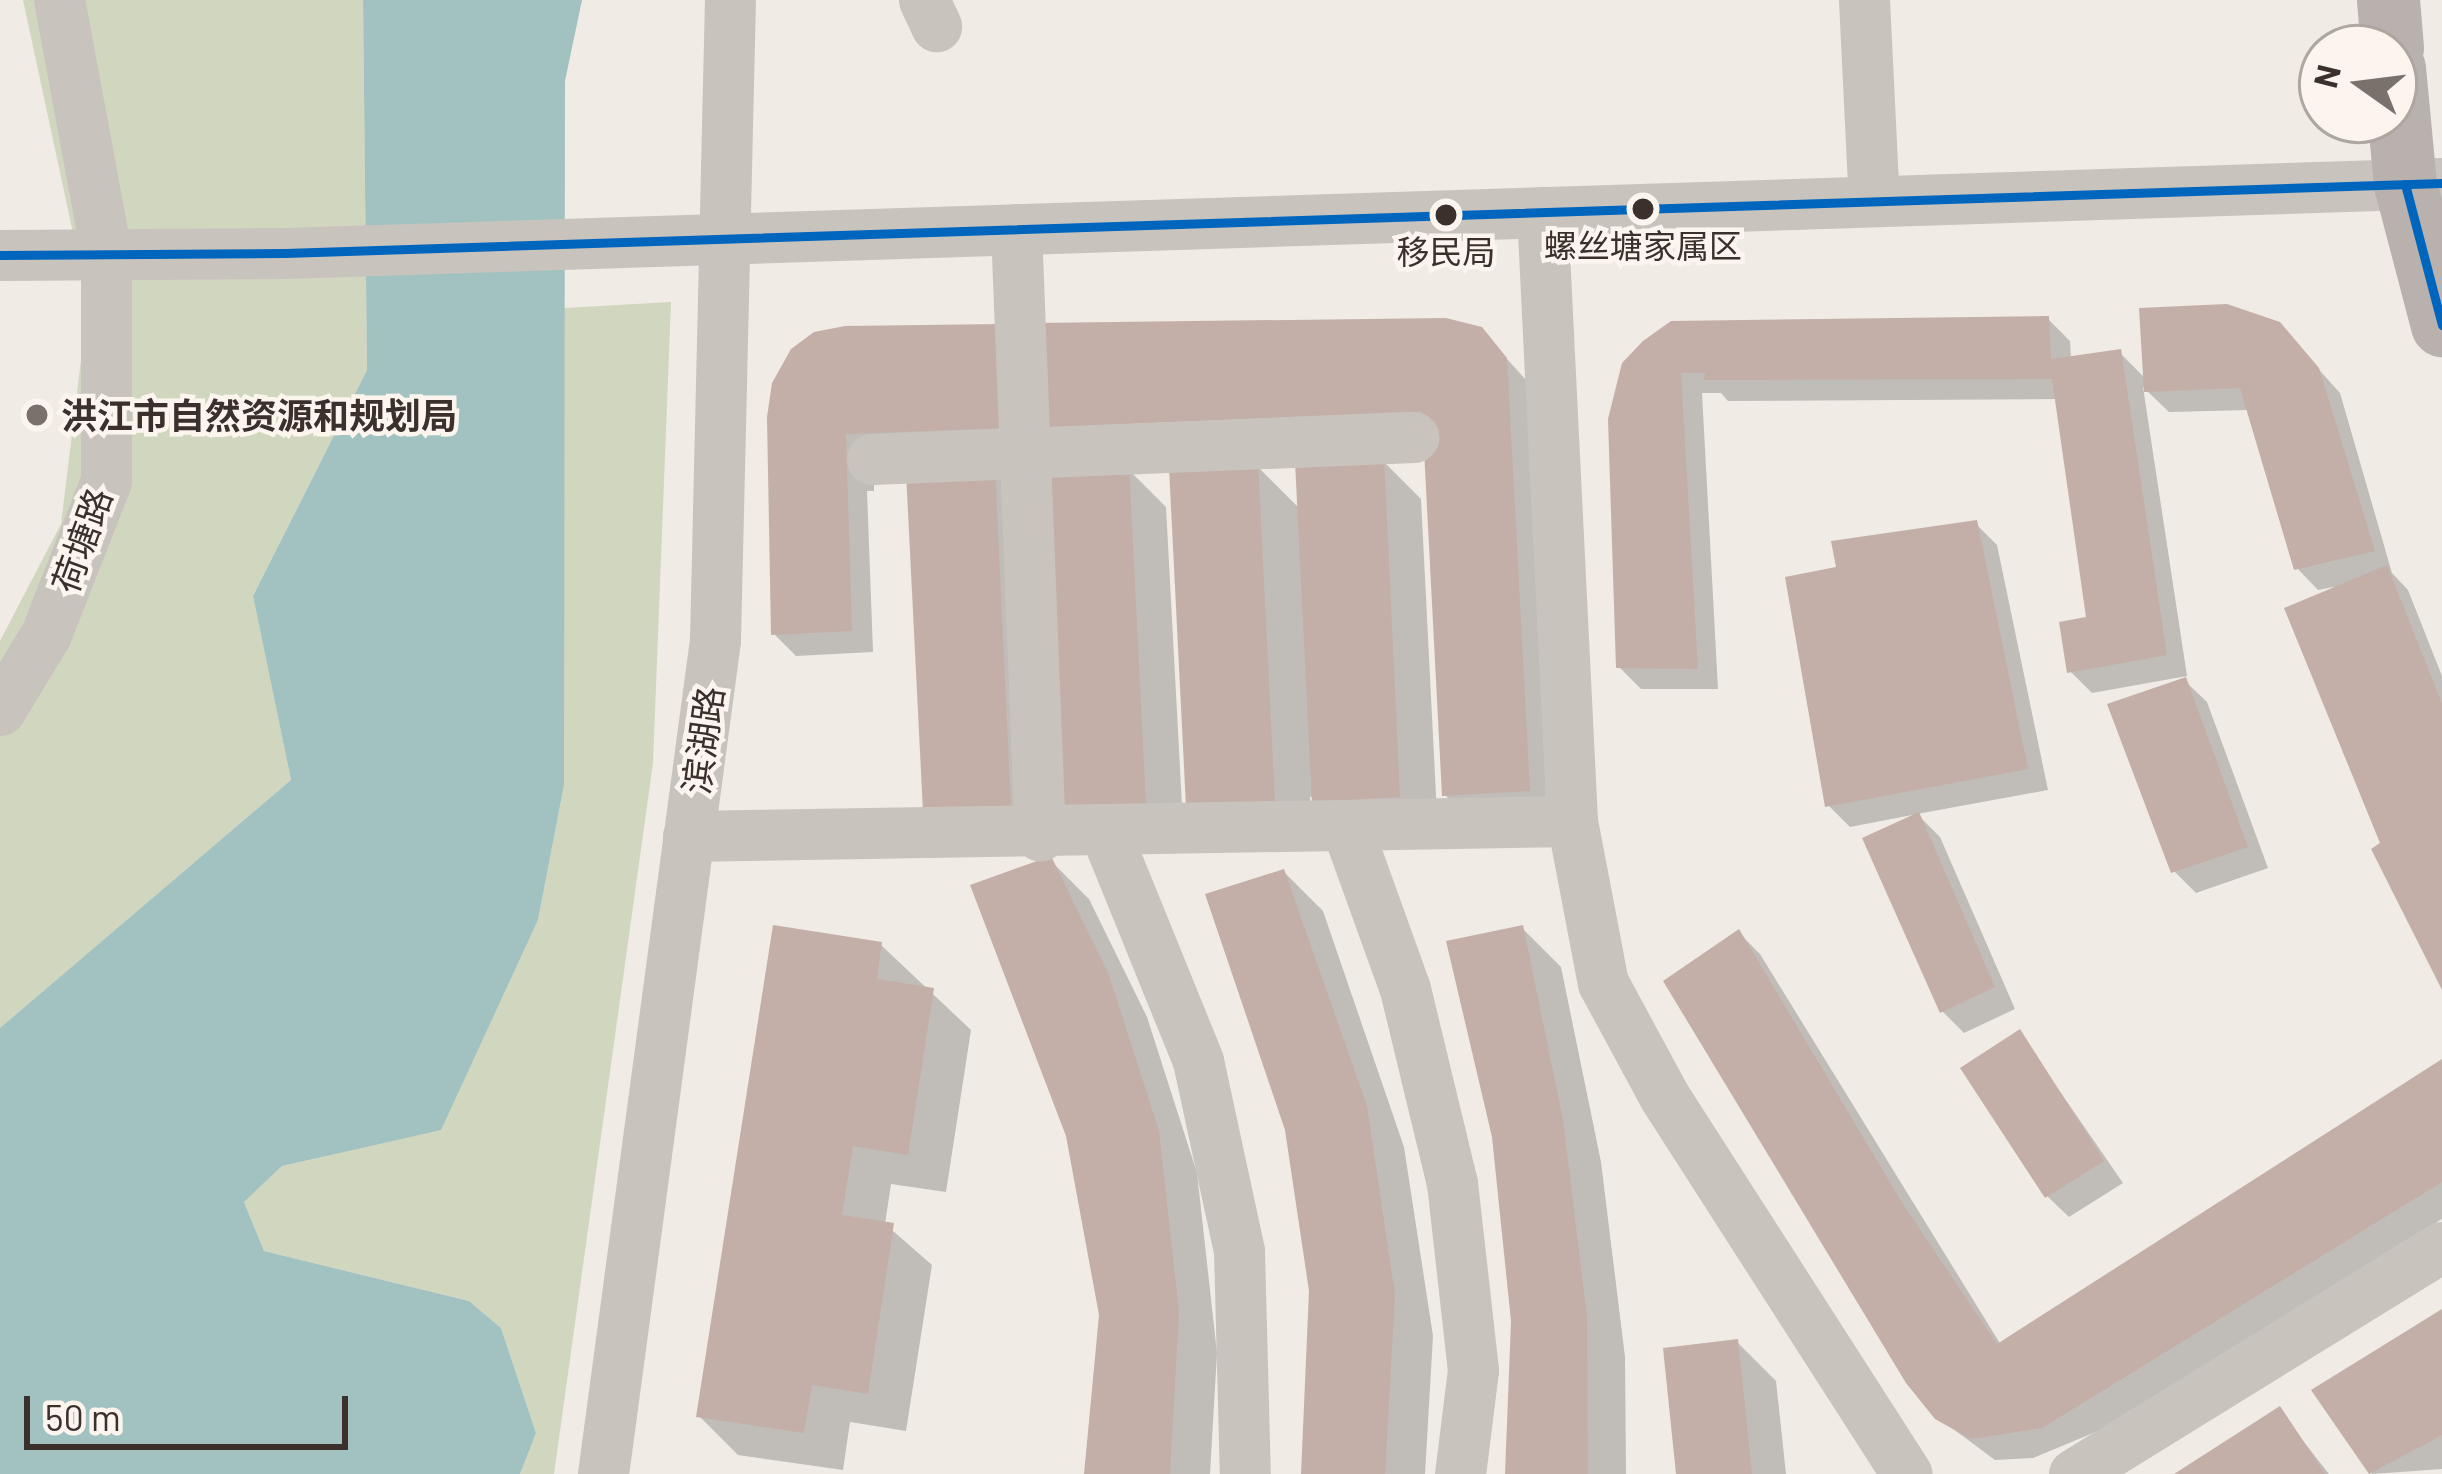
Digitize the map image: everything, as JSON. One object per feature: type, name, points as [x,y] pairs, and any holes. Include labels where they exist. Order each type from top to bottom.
[{"type":"main road","points":[[2413,144],[2442,325]]},
{"type":"street","name":"荷塘路","points":[[0,710],[46,634],[106,481],[106,253],[59,0]]},
{"type":"street","name":"滨湖路","points":[[617,1472],[688,836],[715,640],[730,0]]},
{"type":"street","points":[[1864,0],[1874,201]]},
{"type":"street","points":[[0,255],[285,254],[2423,184]]},
{"type":"street","points":[[1542,212],[1572,821],[1603,983],[1664,1096],[1906,1474]]},
{"type":"street","points":[[1016,230],[1040,836]]},
{"type":"street","points":[[872,459],[1414,437]]},
{"type":"street","points":[[688,836],[1106,835],[1572,821]]},
{"type":"street","points":[[1346,828],[1406,989],[1452,1183],[1473,1370],[1460,1474]]},
{"type":"street","points":[[1106,835],[1198,1061],[1239,1250],[1245,1474]]},
{"type":"street","points":[[2074,1474],[2442,1246]]},
{"type":"green space","points":[[23,0],[363,0],[367,370],[253,596],[291,780],[0,1028],[0,641],[61,524],[88,303]]},
{"type":"green space","points":[[671,302],[653,763],[554,1474],[520,1474],[536,1433],[501,1328],[469,1301],[264,1251],[244,1202],[282,1166],[441,1129],[538,920],[564,785],[564,308]]},
{"type":"water","points":[[363,0],[582,0],[565,81],[564,785],[538,920],[441,1130],[282,1166],[244,1202],[264,1251],[469,1301],[501,1328],[536,1433],[520,1474],[0,1474],[0,1028],[291,780],[253,596],[367,370]]},
{"type":"building","points":[[2227,304],[2280,322],[2319,368],[2375,551],[2294,570],[2240,388],[2144,392],[2139,308]]},
{"type":"building","points":[[2049,316],[2051,359],[2121,349],[2167,655],[2067,673],[2059,622],[2086,617],[2052,379],[1704,380],[1705,373],[1681,373],[1698,669],[1616,668],[1608,419],[1622,363],[1643,341],[1671,321]]},
{"type":"building","points":[[1446,318],[1482,327],[1507,358],[1530,791],[1442,796],[1422,411],[1042,428],[1035,323]]},
{"type":"building","points":[[1000,324],[1005,428],[846,434],[852,631],[771,635],[767,417],[772,383],[791,349],[814,332],[845,326]]},
{"type":"building","points":[[1384,457],[1400,797],[1312,802],[1295,461]]},
{"type":"building","points":[[1258,463],[1275,803],[1186,807],[1169,467]]},
{"type":"building","points":[[1129,465],[1146,805],[1058,809],[1040,469]]},
{"type":"building","points":[[995,467],[1011,807],[923,812],[906,472]]},
{"type":"building","points":[[1977,520],[2028,769],[1825,807],[1785,577],[1836,567],[1831,541]]},
{"type":"building","points":[[2387,565],[2442,704],[2442,990],[2371,849],[2380,843],[2284,608]]},
{"type":"building","points":[[2186,677],[2248,847],[2171,873],[2107,704]]},
{"type":"building","points":[[1919,812],[1995,987],[1940,1013],[1862,838]]},
{"type":"building","points":[[1051,856],[1109,975],[1159,1131],[1179,1312],[1170,1474],[1084,1474],[1099,1315],[1066,1136],[970,885]]},
{"type":"building","points":[[1284,869],[1367,1106],[1395,1295],[1385,1474],[1301,1474],[1309,1291],[1285,1130],[1205,894]]},
{"type":"building","points":[[773,925],[882,942],[877,979],[934,988],[908,1155],[853,1146],[842,1215],[894,1223],[868,1394],[812,1385],[804,1433],[696,1417]]},
{"type":"building","points":[[1523,925],[1563,1120],[1587,1316],[1588,1474],[1505,1474],[1511,1321],[1492,1137],[1446,941]]},
{"type":"building","points":[[1739,929],[1904,1206],[1997,1344],[2442,1059],[2442,1182],[2042,1428],[1971,1439],[1935,1419],[1906,1383],[1663,981]]},
{"type":"building","points":[[2020,1029],[2104,1161],[2045,1198],[1960,1068]]},
{"type":"building","points":[[2442,1309],[2442,1435],[2369,1474],[2311,1390]]},
{"type":"building","points":[[1738,1339],[1752,1474],[1676,1474],[1663,1348]]},
{"type":"building","points":[[2280,1406],[2325,1474],[2174,1474]]},
{"type":"transit line","points":[[0,255],[285,253],[2442,183]]},
{"type":"transit line","points":[[2405,184],[2442,325]]},
{"type":"place","name":"螺丝塘家属区","points":[[1643,209]]},
{"type":"place","name":"移民局","points":[[1446,215]]},
{"type":"place","name":"洪江市自然资源和规划局","points":[[37,415]]}]
